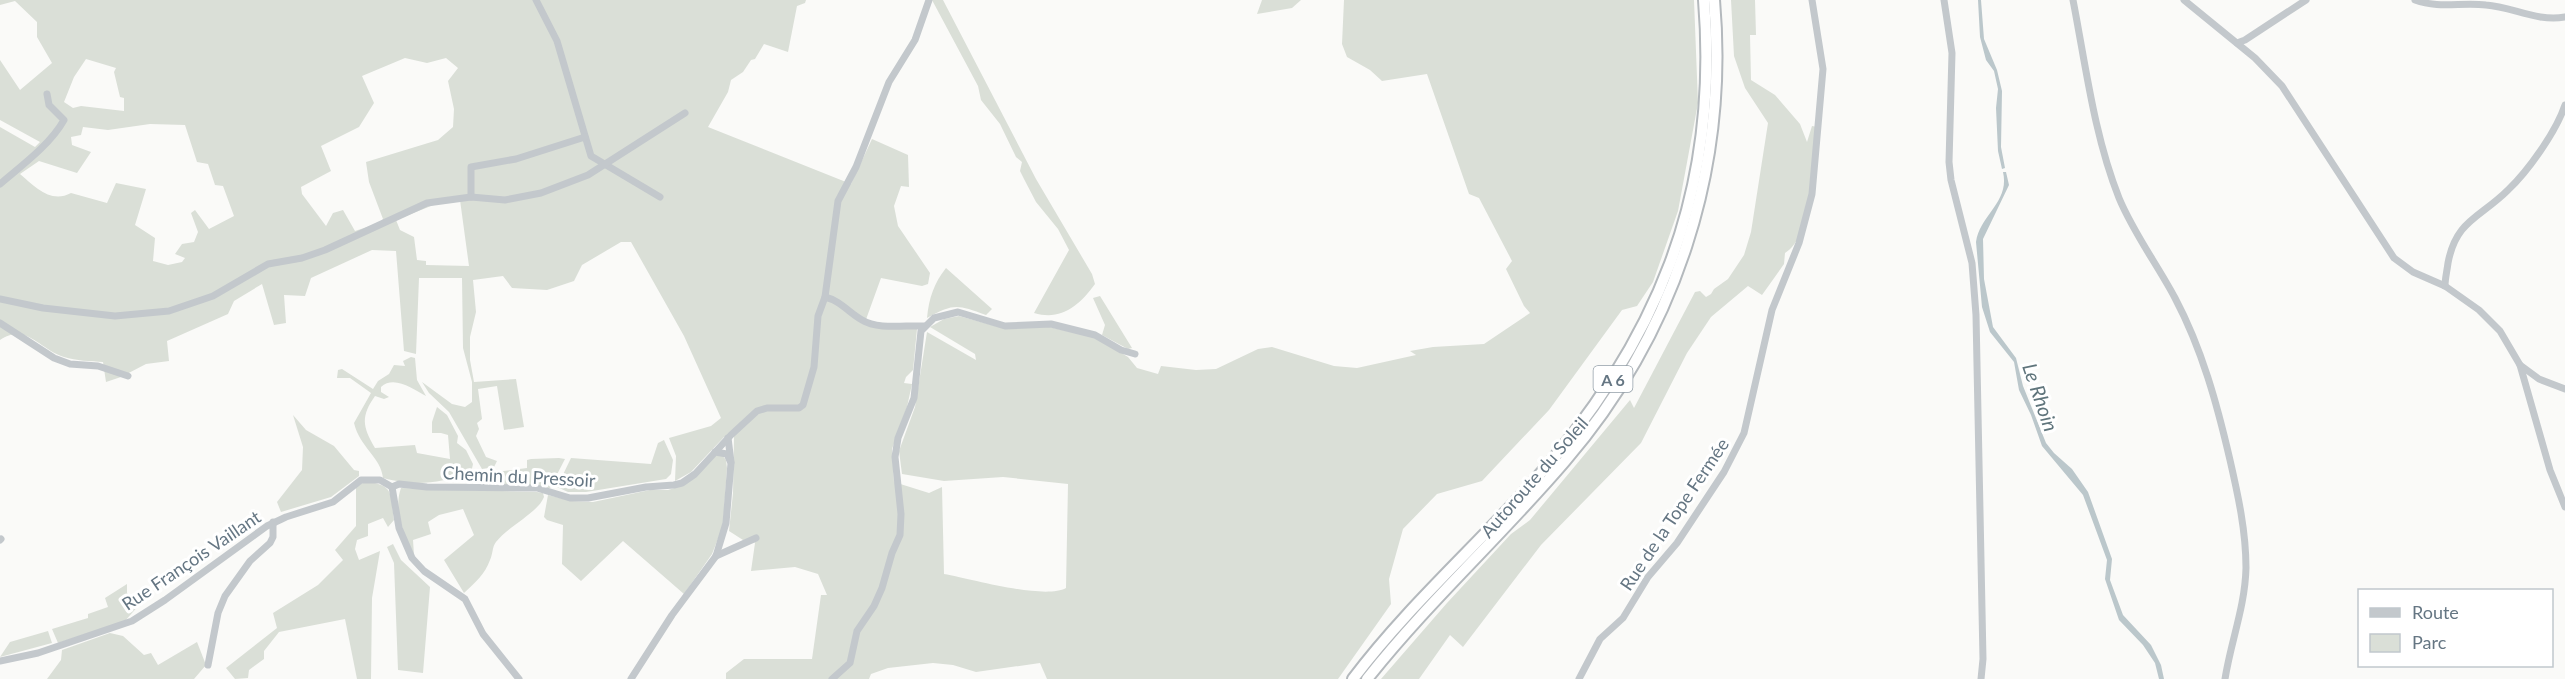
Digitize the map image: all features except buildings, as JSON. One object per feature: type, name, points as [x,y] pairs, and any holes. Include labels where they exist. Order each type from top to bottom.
[{"type":"highway","name":"Autoroute du Soleil","points":[[1353,679],[1396,627],[1521,496],[1574,435],[1616,376],[1645,323],[1677,245],[1696,169],[1706,85],[1704,0]]},
{"type":"highway","name":"Autoroute du Soleil","points":[[1366,679],[1430,605],[1566,460],[1615,396],[1645,346],[1681,266],[1704,182],[1716,91],[1714,0]]},
{"type":"street","points":[[536,0],[557,41],[591,156],[660,197]]},
{"type":"street","points":[[924,326],[876,324],[862,321],[837,300],[825,297],[838,201],[856,167],[890,82],[915,40],[929,0]]},
{"type":"street","name":"Rue de la Tope Fermée","points":[[1579,679],[1600,639],[1623,618],[1648,578],[1671,551],[1724,472],[1737,450],[1747,424],[1772,310],[1796,252],[1812,194],[1823,69],[1812,0]]},
{"type":"street","points":[[1944,0],[1952,53],[1949,162],[1951,180],[1969,246],[1974,284],[1978,366],[1983,659],[1981,679]]},
{"type":"street","points":[[2073,0],[2104,156],[2131,224],[2171,292],[2198,346],[2232,467],[2243,525],[2246,569],[2242,608],[2225,679]]},
{"type":"street","points":[[2184,0],[2255,58],[2287,94],[2357,199],[2388,252],[2406,269],[2445,286],[2491,321],[2510,346],[2520,365],[2547,463],[2565,507]]},
{"type":"street","points":[[2236,43],[2245,40],[2306,0]]},
{"type":"street","points":[[2415,0],[2432,6],[2488,5],[2546,18],[2565,17]]},
{"type":"street","points":[[0,184],[45,142],[64,120],[49,105],[46,94]]},
{"type":"street","points":[[2445,286],[2451,248],[2457,235],[2519,178],[2558,122],[2565,105]]},
{"type":"street","points":[[0,299],[43,308],[115,316],[169,311],[213,296],[268,264],[302,258],[325,250],[427,203],[471,196],[505,200],[541,193],[588,175],[684,112]]},
{"type":"street","points":[[471,196],[471,167],[516,159],[585,136]]},
{"type":"street","name":"Chemin du Pressoir","points":[[392,486],[399,484],[426,487],[537,489],[570,498],[588,498],[682,483],[695,474],[729,436],[757,411],[766,408],[799,408],[812,376],[818,316],[825,297]]},
{"type":"street","points":[[832,679],[850,663],[857,631],[878,597],[900,535],[901,514],[896,457],[898,438],[914,398],[921,331],[924,326],[934,318],[951,312],[964,313],[1005,326],[1051,324],[1095,335],[1121,350],[1135,354]]},
{"type":"street","points":[[0,323],[54,358],[70,364],[98,366],[128,376]]},
{"type":"street","points":[[2520,365],[2539,379],[2565,389]]},
{"type":"street","points":[[631,679],[672,615],[716,556],[726,523],[731,463],[729,436]]},
{"type":"street","points":[[715,452],[727,454],[731,463]]},
{"type":"street","name":"Rue François Vaillant","points":[[0,662],[92,636],[141,616],[273,522],[326,505],[361,480],[380,480],[392,486]]},
{"type":"street","points":[[392,486],[399,528],[412,558],[424,571],[465,599],[483,634],[519,679]]},
{"type":"street","points":[[208,665],[218,613],[225,596],[250,561],[270,543],[273,537],[273,522]]},
{"type":"street","points":[[716,556],[756,538]]},
{"type":"green space","points":[[0,0],[806,0],[805,3],[797,6],[788,52],[764,44],[755,59],[751,60],[743,72],[731,80],[728,92],[708,127],[851,184],[872,139],[908,155],[909,187],[901,186],[894,206],[898,226],[930,273],[928,284],[922,286],[881,278],[864,325],[917,329],[913,370],[904,383],[912,384],[907,407],[892,449],[894,482],[929,493],[942,487],[944,574],[1042,592],[1066,588],[1068,484],[1003,477],[944,481],[902,474],[899,451],[915,407],[927,332],[976,360],[975,354],[930,327],[944,319],[959,316],[1006,329],[1045,326],[1097,338],[1128,357],[1137,368],[1158,374],[1161,366],[1196,370],[1216,369],[1258,349],[1272,347],[1334,366],[1357,368],[1416,355],[1410,351],[1433,347],[1484,344],[1530,313],[1524,306],[1506,269],[1512,261],[1479,198],[1469,194],[1427,74],[1382,81],[1370,70],[1347,57],[1342,44],[1344,0],[1694,0],[1698,103],[1678,211],[1653,282],[1637,306],[1622,310],[1549,410],[1482,481],[1437,494],[1403,529],[1389,579],[1391,604],[1338,679],[1047,679],[1040,663],[976,672],[953,665],[933,663],[888,668],[871,674],[869,679],[726,679],[726,673],[744,659],[812,659],[821,595],[827,595],[818,574],[795,567],[751,571],[755,543],[751,539],[743,540],[729,531],[733,493],[734,437],[724,437],[691,472],[675,481],[676,456],[669,438],[711,426],[721,418],[684,336],[631,242],[621,242],[582,265],[574,281],[547,290],[512,288],[503,276],[473,280],[476,312],[470,337],[470,360],[474,382],[516,379],[524,427],[504,430],[497,386],[478,389],[482,419],[477,423],[479,429],[476,436],[486,457],[497,461],[494,467],[482,469],[449,412],[429,393],[422,382],[452,404],[465,407],[472,402],[472,382],[463,348],[462,278],[419,278],[416,354],[404,351],[396,251],[372,250],[311,278],[305,296],[284,295],[286,323],[274,325],[262,284],[234,301],[228,314],[167,341],[169,361],[146,364],[106,382],[103,362],[64,357],[25,335],[9,335],[0,340],[0,127],[35,147],[40,142],[0,120],[0,60],[20,90],[52,63],[37,37],[37,22],[15,1],[0,5]],"holes":[[[405,58],[427,63],[446,58],[458,68],[448,81],[454,109],[453,127],[438,140],[366,162],[369,182],[383,219],[379,223],[355,231],[343,210],[333,213],[326,226],[302,194],[301,187],[331,171],[321,146],[359,127],[374,103],[362,76]],[[86,59],[116,68],[114,72],[120,97],[124,98],[124,111],[81,106],[73,108],[64,102],[74,77]],[[150,124],[185,125],[197,162],[208,164],[215,185],[223,186],[234,216],[209,229],[195,210],[191,213],[198,232],[194,242],[182,244],[175,254],[185,258],[182,262],[168,265],[153,261],[155,238],[135,225],[146,189],[116,183],[107,203],[71,193],[64,196],[50,195],[37,189],[20,174],[39,161],[77,173],[91,152],[72,145],[71,137],[81,135],[83,127],[108,130]],[[460,200],[469,266],[426,265],[426,261],[417,260],[414,237],[400,230],[396,220],[436,204]]]},
{"type":"green space","points":[[932,0],[943,0],[1036,179],[1092,274],[1095,284],[1083,299],[1069,310],[1053,315],[1034,313],[1069,250],[1058,229],[1036,202],[1020,171],[1022,162],[1016,157],[1000,124],[981,100],[978,86]]},
{"type":"green space","points":[[1262,0],[1301,0],[1292,8],[1257,14]]},
{"type":"green space","points":[[1731,0],[1755,0],[1756,35],[1750,35],[1751,80],[1775,95],[1800,124],[1807,142],[1812,126],[1818,127],[1811,196],[1802,231],[1795,244],[1785,253],[1784,264],[1762,295],[1748,286],[1711,317],[1687,353],[1641,443],[1541,545],[1463,647],[1450,635],[1419,679],[1381,679],[1511,534],[1530,520],[1630,400],[1634,408],[1695,292],[1700,291],[1706,297],[1711,294],[1728,279],[1744,255],[1751,232],[1768,123],[1745,88],[1734,56]]},
{"type":"green space","points":[[946,268],[992,309],[986,315],[956,307],[927,318],[933,291]]},
{"type":"green space","points":[[1100,296],[1132,348],[1128,349],[1102,335],[1105,325],[1093,298]]},
{"type":"green space","points":[[411,357],[415,358],[417,380],[426,396],[398,383],[392,382],[381,387],[381,392],[389,397],[384,399],[375,396],[365,415],[366,427],[375,448],[415,445],[417,453],[450,459],[448,435],[432,433],[432,422],[437,407],[447,415],[458,436],[457,443],[466,450],[473,464],[471,473],[427,483],[383,478],[378,464],[357,432],[354,423],[371,393],[350,378],[337,378],[338,370],[342,369],[373,389],[378,381],[389,374],[394,365],[405,366],[403,361]]},
{"type":"green space","points":[[293,415],[306,430],[334,446],[354,470],[359,471],[359,476],[331,497],[281,512],[277,502],[302,470],[303,447]]},
{"type":"green space","points":[[664,440],[673,460],[671,474],[666,479],[586,492],[568,492],[557,487],[571,458],[651,464],[658,443]]},
{"type":"green space","points":[[722,455],[726,460],[727,468],[723,526],[712,554],[684,594],[623,541],[581,581],[562,564],[563,525],[544,517],[548,495],[572,501],[593,502],[650,490],[668,490],[681,486],[715,456]]},
{"type":"green space","points":[[531,459],[565,459],[550,488],[502,486],[487,473],[527,468],[527,460]]},
{"type":"green space","points":[[366,481],[387,488],[391,497],[394,520],[388,527],[383,518],[368,524],[368,536],[357,540],[355,549],[359,560],[380,551],[372,598],[371,679],[357,679],[345,619],[279,632],[264,651],[264,659],[249,670],[248,678],[235,679],[226,668],[277,628],[273,613],[318,585],[343,560],[335,550],[356,526],[356,487]]},
{"type":"green space","points":[[401,488],[537,492],[543,493],[544,497],[536,509],[496,542],[485,570],[464,593],[444,560],[474,535],[463,509],[439,515],[428,522],[431,534],[413,540],[414,555],[403,531],[399,514]]},
{"type":"green space","points":[[393,544],[401,560],[430,587],[423,673],[398,670],[394,563],[387,547]]},
{"type":"green space","points":[[127,584],[127,593],[139,605],[125,621],[58,643],[52,629],[88,618],[88,614],[108,607],[105,598]]},
{"type":"green space","points":[[48,631],[52,643],[0,657],[10,642]]},
{"type":"green space","points":[[110,633],[123,636],[144,655],[151,653],[158,665],[197,642],[206,665],[194,679],[47,679],[61,660],[62,650]]},
{"type":"shaded area","points":[[1978,0],[1981,0],[1984,39],[1997,70],[2002,91],[2001,147],[2005,168],[2002,169],[1998,151],[1996,108],[1998,89],[1994,71],[1986,60],[1980,37]]},
{"type":"shaded area","points":[[2003,172],[2006,172],[2009,185],[1983,239],[1984,279],[1993,327],[2016,358],[2023,386],[2046,443],[2072,469],[2088,492],[2112,559],[2110,580],[2123,615],[2151,645],[2161,665],[2164,679],[2159,679],[2155,663],[2143,645],[2119,620],[2105,579],[2107,560],[2083,495],[2042,446],[2019,390],[2014,362],[1990,332],[1982,307],[1976,242],[1983,224],[1999,200],[2004,183]]},
{"type":"water label","name":"Le Rhoin","points":[[2041,397]]}]
